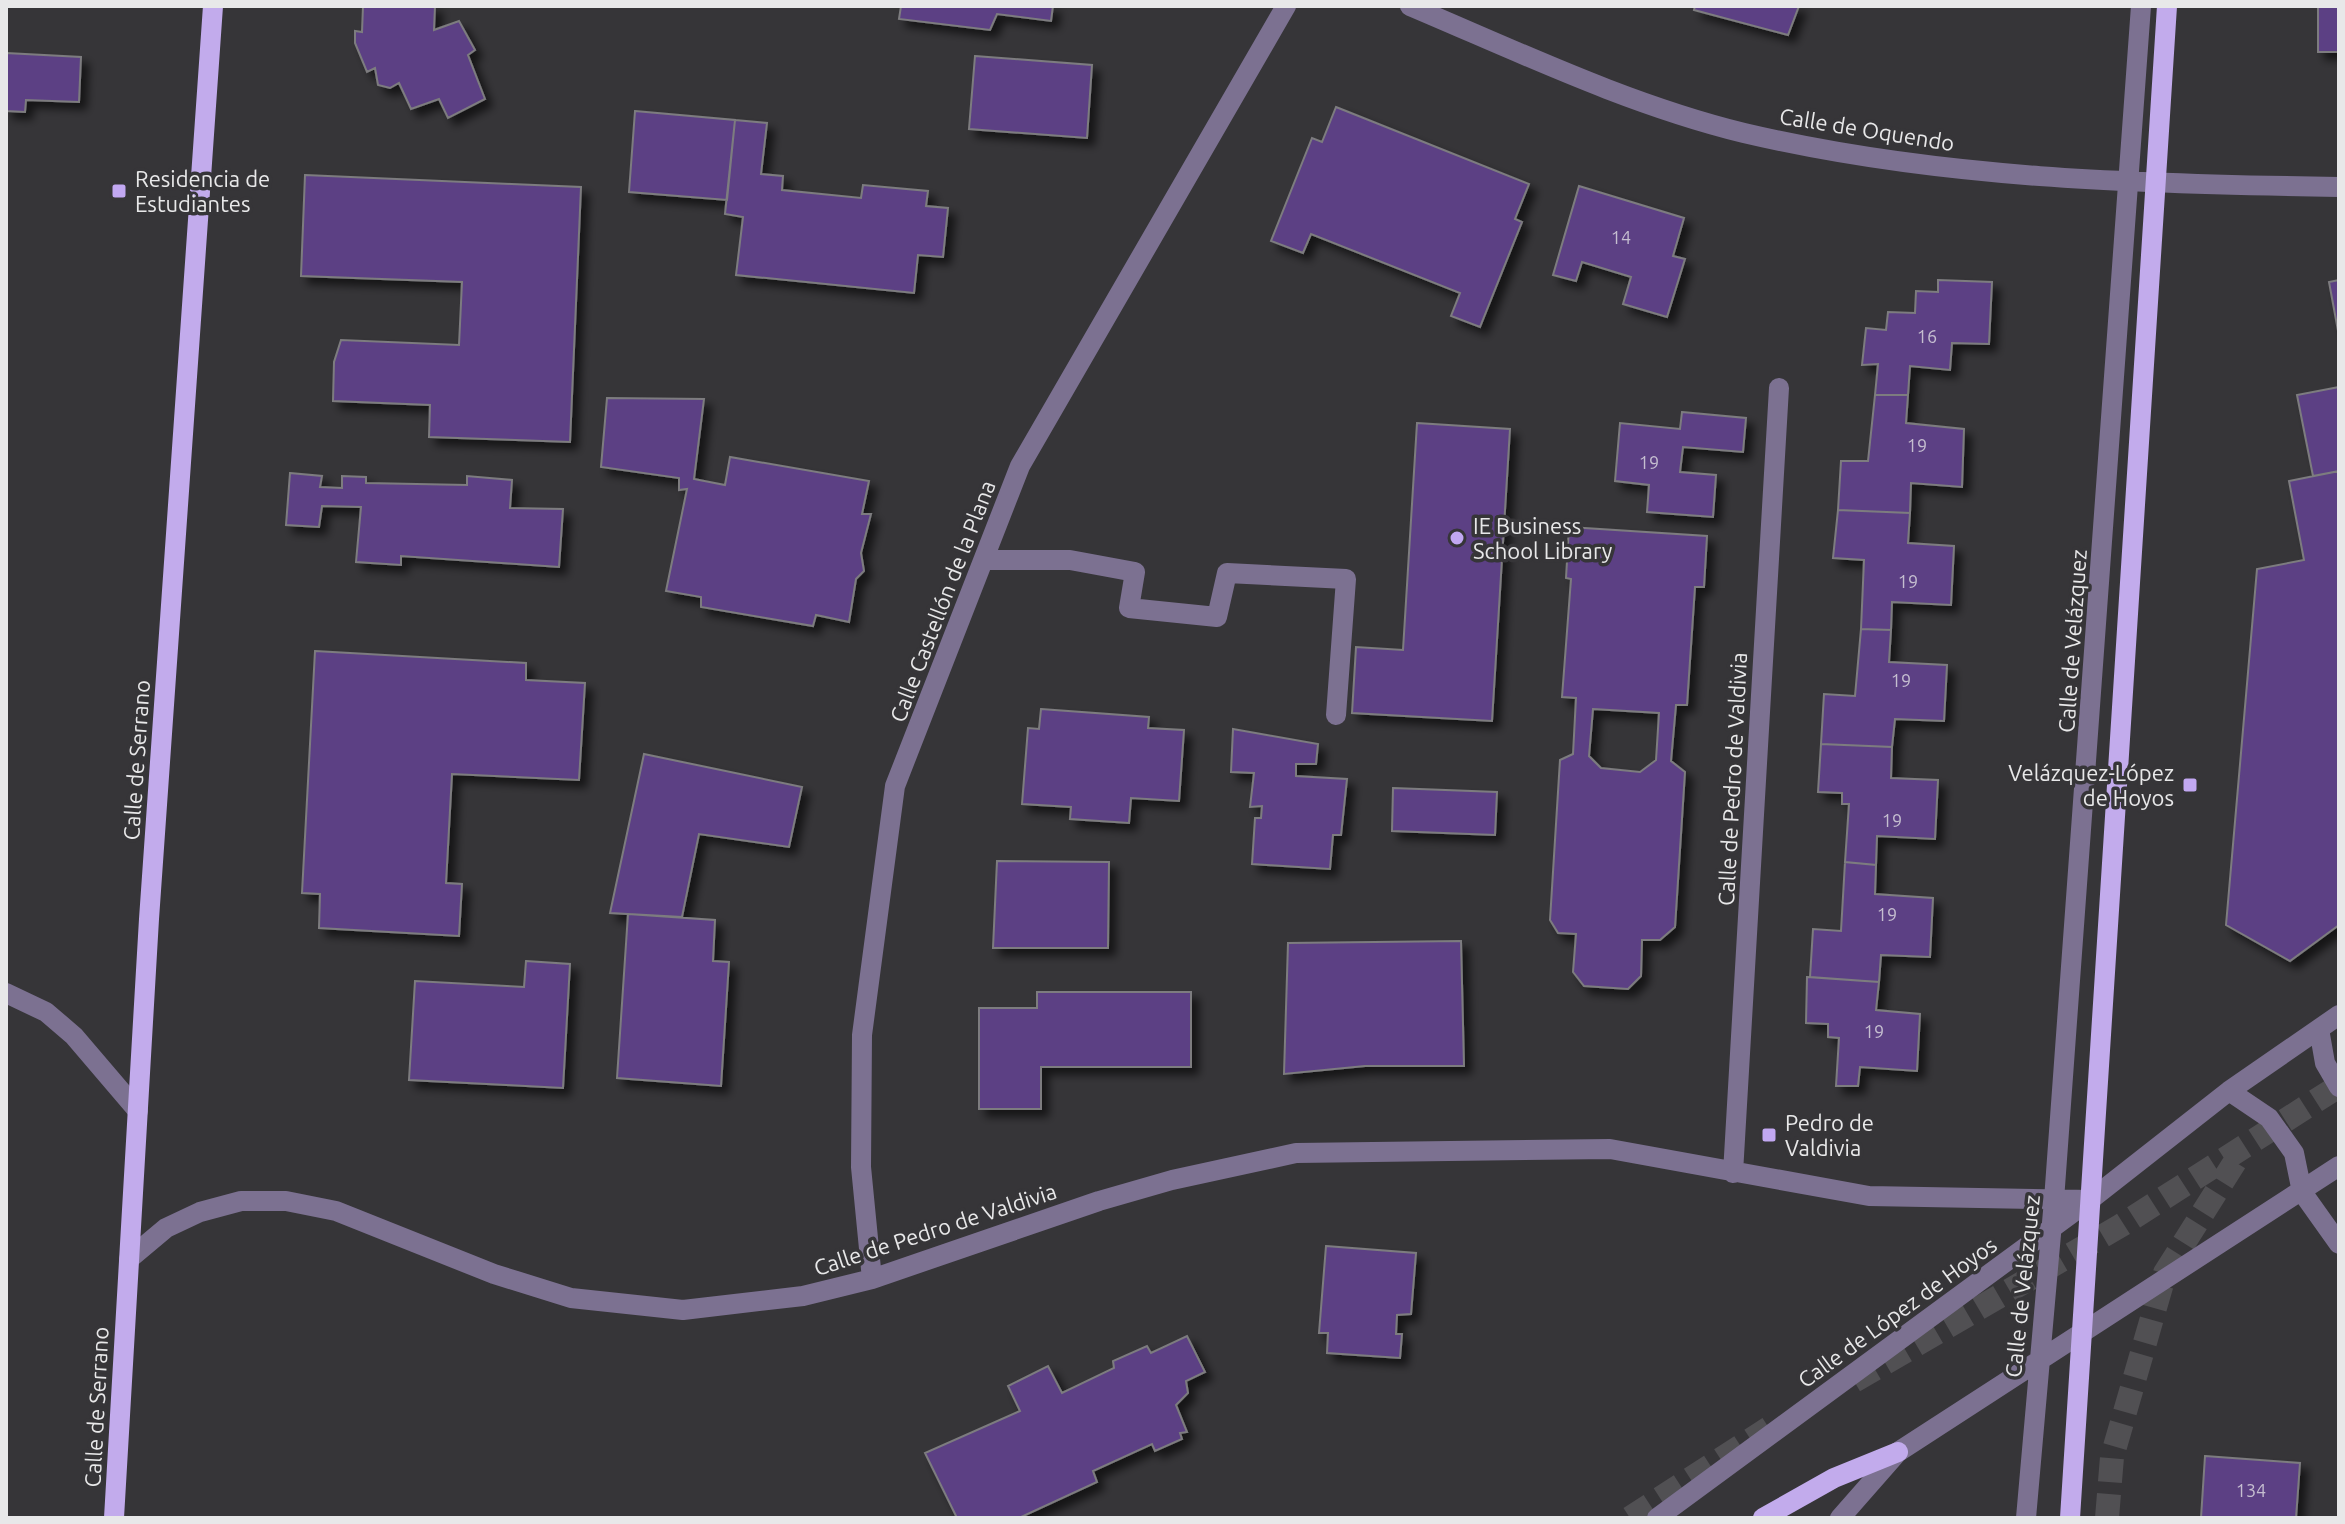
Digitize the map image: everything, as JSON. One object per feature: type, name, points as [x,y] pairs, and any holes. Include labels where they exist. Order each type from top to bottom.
[{"type":"main road","name":"Calle de Serrano","points":[[114,1518],[138,1111],[213,6]]},
{"type":"main road","points":[[2070,1518],[2167,6]]},
{"type":"main road","points":[[1763,1518],[1834,1478],[1898,1452]]},
{"type":"street","name":"Calle Castellón de la Plana","points":[[872,1279],[861,1167],[862,1035],[895,786],[1020,466],[1286,6]]},
{"type":"street","name":"Calle de Oquendo","points":[[1410,6],[1596,85],[1742,132],[1889,160],[2032,178],[2339,187]]},
{"type":"street","name":"Calle de Velázquez","points":[[2026,1518],[2054,1200],[2131,183],[2141,6]]},
{"type":"street","name":"Calle de Pedro de Valdivia","points":[[1733,1173],[1779,388]]},
{"type":"street","points":[[984,560],[1070,560],[1135,572],[1129,608],[1217,617],[1227,573],[1346,579],[1336,715]]},
{"type":"street","points":[[6,993],[46,1012],[74,1036],[138,1111]]},
{"type":"street","name":"Calle de López de Hoyos","points":[[1657,1518],[2050,1230],[2229,1091],[2339,1015]]},
{"type":"street","points":[[2319,1029],[2325,1063],[2339,1087]]},
{"type":"street","points":[[2229,1091],[2269,1118],[2294,1153],[2302,1192],[2339,1244]]},
{"type":"street","name":"Calle de Pedro de Valdivia","points":[[129,1259],[166,1228],[200,1212],[241,1201],[286,1201],[336,1211],[494,1274],[545,1290],[621,1306],[683,1310],[753,1304],[872,1279],[1099,1201],[1172,1180],[1296,1153],[1610,1149],[1869,1196],[2090,1200]]},
{"type":"street","points":[[1840,1518],[1898,1452],[2339,1166]]},
{"type":"building","points":[[363,6],[435,6],[434,30],[459,21],[475,50],[468,55],[485,99],[448,118],[439,99],[411,109],[399,83],[390,88],[378,85],[375,68],[367,72],[355,43],[355,31],[362,32]]},
{"type":"building","points":[[901,6],[1053,6],[1051,21],[997,14],[990,30],[899,19]]},
{"type":"building","points":[[1695,6],[1799,6],[1788,35],[1694,10]]},
{"type":"building","points":[[2318,6],[2339,6],[2339,52],[2318,52]]},
{"type":"building","points":[[6,53],[81,57],[79,102],[26,100],[25,112],[6,111]]},
{"type":"building","points":[[975,56],[1092,65],[1087,138],[969,129]]},
{"type":"building","points":[[1336,107],[1529,184],[1515,219],[1522,222],[1480,327],[1451,316],[1460,293],[1311,234],[1303,253],[1271,241],[1312,138],[1322,142]]},
{"type":"building","points":[[635,111],[735,120],[727,200],[629,192]]},
{"type":"building","points":[[735,120],[767,123],[761,174],[783,176],[782,190],[861,198],[863,185],[928,191],[926,206],[948,208],[943,257],[918,255],[914,293],[736,275],[743,217],[725,214]]},
{"type":"building","points":[[305,175],[581,187],[570,442],[429,437],[430,405],[333,401],[334,362],[341,340],[459,345],[462,282],[301,276]]},
{"type":"building","points":[[1579,186],[1684,218],[1673,256],[1685,259],[1667,317],[1623,304],[1631,277],[1582,262],[1576,281],[1553,275]]},
{"type":"building","points":[[1938,280],[1992,282],[1989,344],[1952,343],[1950,370],[1910,366],[1908,395],[1875,395],[1878,364],[1862,365],[1866,328],[1886,330],[1888,312],[1915,313],[1916,291],[1938,292]]},
{"type":"building","points":[[2339,280],[2339,336],[2329,282]]},
{"type":"building","points":[[2339,387],[2339,471],[2313,476],[2297,395]]},
{"type":"building","points":[[1875,395],[1908,395],[1906,423],[1964,429],[1962,487],[1911,483],[1910,513],[1838,510],[1841,461],[1868,461]]},
{"type":"building","points":[[607,398],[704,399],[694,479],[725,485],[730,457],[869,481],[862,514],[871,514],[861,553],[864,571],[856,579],[849,622],[816,615],[813,626],[701,607],[701,597],[666,591],[687,489],[679,490],[679,478],[601,467]]},
{"type":"building","points":[[1682,412],[1746,418],[1743,452],[1683,447],[1680,472],[1716,475],[1713,517],[1647,512],[1649,485],[1615,481],[1620,423],[1680,429]]},
{"type":"building","name":"IE Business School Library","points":[[1417,423],[1510,429],[1492,721],[1352,713],[1356,647],[1403,650]]},
{"type":"building","points":[[2339,471],[2339,925],[2290,961],[2226,925],[2257,569],[2304,560],[2289,481]]},
{"type":"building","points":[[290,473],[322,476],[320,487],[342,488],[342,476],[366,477],[366,483],[467,485],[467,476],[512,480],[510,508],[563,509],[559,567],[401,556],[401,565],[356,562],[361,507],[322,506],[319,527],[286,525]]},
{"type":"building","points":[[1838,510],[1910,513],[1908,543],[1954,546],[1951,605],[1892,602],[1891,630],[1861,629],[1864,560],[1833,558]]},
{"type":"building","points":[[1569,527],[1707,536],[1704,587],[1695,587],[1687,705],[1676,705],[1671,761],[1685,772],[1675,927],[1660,940],[1642,940],[1641,976],[1628,989],[1584,986],[1573,972],[1576,934],[1558,933],[1550,920],[1560,760],[1573,754],[1576,698],[1562,697],[1571,579],[1566,578]],"holes":[[[1593,709],[1659,713],[1656,760],[1640,772],[1601,768],[1589,756]]]},
{"type":"building","points":[[1861,629],[1891,630],[1889,662],[1947,665],[1944,721],[1895,719],[1892,747],[1821,744],[1824,694],[1855,696]]},
{"type":"building","points":[[315,651],[526,663],[526,680],[585,683],[579,780],[452,774],[446,883],[462,884],[459,936],[319,928],[320,894],[302,893]]},
{"type":"building","points":[[1041,709],[1149,717],[1148,728],[1184,730],[1179,801],[1131,798],[1129,823],[1070,819],[1071,807],[1022,804],[1028,728],[1039,729]]},
{"type":"building","points":[[1233,729],[1318,744],[1316,764],[1296,764],[1296,776],[1347,779],[1341,835],[1333,835],[1330,869],[1252,864],[1255,818],[1261,818],[1262,806],[1250,807],[1254,773],[1231,772]]},
{"type":"building","points":[[1821,744],[1892,747],[1891,778],[1938,780],[1935,839],[1877,836],[1876,865],[1845,862],[1849,804],[1842,804],[1842,793],[1818,792]]},
{"type":"building","points":[[644,754],[802,787],[789,847],[699,834],[682,917],[610,913]]},
{"type":"building","points":[[1393,788],[1497,792],[1495,835],[1392,831]]},
{"type":"building","points":[[997,861],[1109,862],[1108,948],[993,948]]},
{"type":"building","points":[[1845,862],[1876,865],[1875,894],[1933,898],[1930,957],[1881,955],[1879,982],[1810,977],[1813,929],[1841,931]]},
{"type":"building","points":[[628,914],[715,920],[713,961],[729,962],[721,1086],[617,1078]]},
{"type":"building","points":[[1461,941],[1464,1066],[1365,1066],[1284,1074],[1288,943]]},
{"type":"building","points":[[526,961],[570,964],[563,1088],[409,1080],[415,981],[524,987]]},
{"type":"building","points":[[1807,977],[1879,982],[1876,1010],[1920,1014],[1917,1071],[1860,1067],[1858,1086],[1836,1086],[1839,1038],[1828,1037],[1828,1024],[1806,1023]]},
{"type":"building","points":[[1037,992],[1191,992],[1191,1067],[1041,1067],[1041,1109],[979,1109],[979,1008],[1037,1008]]},
{"type":"building","points":[[1326,1246],[1416,1253],[1411,1314],[1397,1315],[1396,1334],[1402,1334],[1400,1358],[1327,1353],[1328,1333],[1319,1333]]},
{"type":"building","points":[[1187,1336],[1205,1372],[1186,1381],[1188,1393],[1176,1405],[1187,1432],[1180,1433],[1182,1439],[1155,1451],[1152,1444],[1093,1471],[1097,1482],[1019,1518],[957,1518],[925,1453],[1020,1411],[1008,1386],[1048,1366],[1062,1393],[1114,1368],[1113,1361],[1147,1346],[1151,1353]]},
{"type":"building","points":[[2205,1456],[2300,1463],[2296,1518],[2201,1518]]},
{"type":"tunnel","points":[[1854,1381],[2120,1226],[2339,1086]]},
{"type":"tunnel","points":[[2107,1518],[2112,1457],[2165,1273],[2238,1157]]},
{"type":"tunnel","points":[[1630,1518],[1769,1428]]},
{"type":"place","name":"Residencia de Estudiantes","points":[[119,191]]},
{"type":"place","name":"IE Business School Library","points":[[1457,538]]},
{"type":"place","name":"Velázquez-López de Hoyos","points":[[2190,785]]},
{"type":"place","name":"Pedro de Valdivia","points":[[1769,1135]]}]
